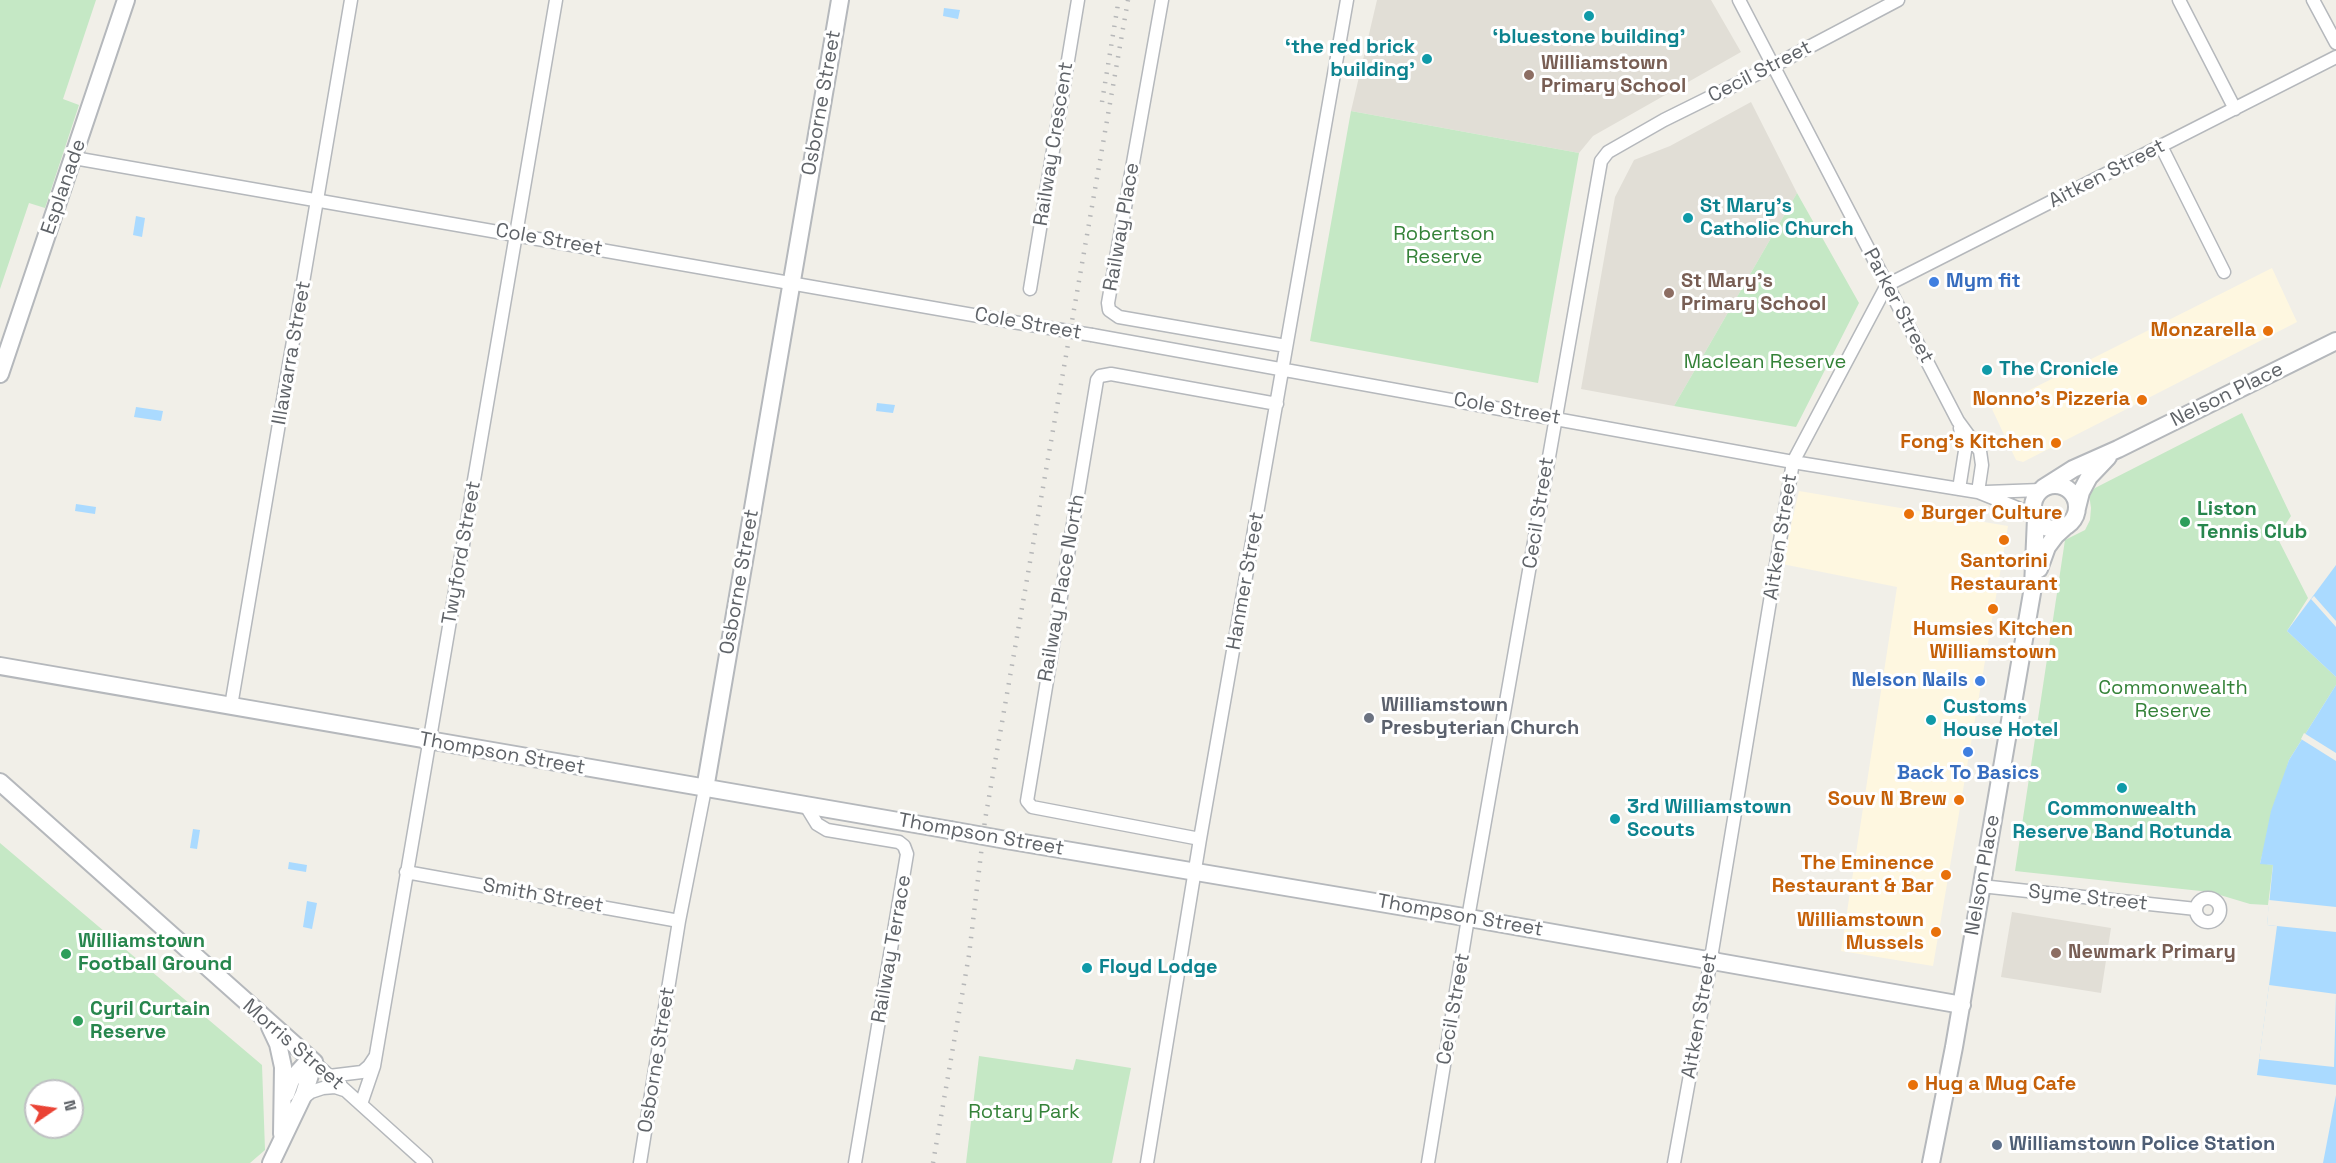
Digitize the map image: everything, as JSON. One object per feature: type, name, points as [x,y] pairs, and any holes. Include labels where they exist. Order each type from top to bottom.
[{"type":"street","name":"Esplanade","points":[[0,374],[126,0]]},
{"type":"street","name":"Illawarra Street","points":[[231,706],[351,0]]},
{"type":"street","name":"Twyford Street","points":[[361,1104],[371,1080],[377,1051],[556,0]]},
{"type":"street","name":"Osborne Street","points":[[640,1163],[840,0]]},
{"type":"street","name":"Railway Crescent","points":[[1030,289],[1078,0]]},
{"type":"street","name":"Railway Place","points":[[1162,0],[1109,301],[1110,310],[1119,317],[1286,346]]},
{"type":"street","name":"Hanmer Street","points":[[1147,1163],[1200,838],[1347,0]]},
{"type":"street","name":"Parker Street","points":[[1739,0],[1958,421],[1979,449],[1982,458],[1979,492]]},
{"type":"street","name":"Cecil Street","points":[[1428,1163],[1468,918],[1601,161],[1608,152],[1664,120],[1898,0]]},
{"type":"street","points":[[2179,0],[2235,108]]},
{"type":"street","points":[[2313,0],[2336,43]]},
{"type":"street","name":"Aitken Street","points":[[1674,1163],[1793,462],[1887,285],[2336,57]]},
{"type":"street","points":[[2162,146],[2224,272]]},
{"type":"street","name":"Cole Street","points":[[74,158],[1092,335],[1793,462],[1979,492],[2042,489]]},
{"type":"street","name":"Nelson Place","points":[[2042,489],[2073,469],[2336,341]]},
{"type":"street","name":"Railway Place North","points":[[1200,838],[1032,807],[1027,801],[1097,380],[1100,376],[1111,374],[1277,404]]},
{"type":"street","name":"Parker Street","points":[[1958,421],[1965,452],[1959,489]]},
{"type":"street","name":"Nelson Place","points":[[2076,509],[2080,492],[2089,477],[2118,449]]},
{"type":"street","points":[[2053,485],[2066,488],[2074,496],[2076,509],[2074,518],[2067,525],[2051,528],[2043,526],[2035,516],[2034,501],[2042,489],[2053,485]]},
{"type":"street","name":"Cole Street","points":[[1979,492],[2035,516]]},
{"type":"street","name":"Nelson Place","points":[[1931,1163],[1962,1005],[2033,587],[2035,516]]},
{"type":"street","name":"Nelson Place","points":[[2033,587],[2047,548],[2067,525]]},
{"type":"street","name":"Thompson Street","points":[[0,666],[1962,1005]]},
{"type":"street","name":"Morris Street","points":[[0,782],[426,1163]]},
{"type":"street","name":"Railway Terrace","points":[[806,806],[817,824],[826,830],[899,842],[904,846],[907,854],[855,1163]]},
{"type":"street","name":"Smith Street","points":[[406,872],[680,921]]},
{"type":"street","name":"Syme Street","points":[[1981,886],[2196,909]]},
{"type":"street","points":[[267,1022],[277,1040],[292,1103]]},
{"type":"street","points":[[329,1076],[362,1072],[372,1063],[377,1051]]},
{"type":"street","points":[[272,1161],[292,1103],[289,1082],[312,1060]]},
{"type":"street","points":[[292,1103],[306,1094],[331,1086],[345,1091]]},
{"type":"shaded area","name":"Williamstown Primary School","points":[[1377,0],[1711,0],[1741,52],[1593,136],[1579,153],[1351,111]]},
{"type":"shaded area","name":"St Mary's Primary School","points":[[1751,102],[1797,193],[1674,406],[1581,389],[1615,197],[1634,160],[1670,146]]},
{"type":"shaded area","points":[[2272,268],[2297,322],[2023,462],[2016,460],[1992,409]]},
{"type":"shaded area","points":[[1799,491],[2008,526],[1933,966],[1841,951],[1897,587],[1782,564]]},
{"type":"shaded area","name":"Newmark Primary","points":[[2012,912],[2111,928],[2101,993],[2001,977]]},
{"type":"green space","points":[[0,0],[96,0],[63,99],[79,105],[45,208],[29,203],[0,289]]},
{"type":"green space","name":"Robertson Reserve","points":[[1351,111],[1579,153],[1538,383],[1310,341]]},
{"type":"green space","name":"Maclean Reserve","points":[[1797,193],[1859,303],[1796,427],[1674,406]]},
{"type":"green space","name":"Commonwealth Reserve","points":[[2242,413],[2291,516],[2277,537],[2308,598],[2287,631],[2336,677],[2336,685],[2289,760],[2260,863],[2273,865],[2268,905],[2250,904],[2210,892],[2015,871],[2065,540],[2085,530],[2090,520],[2089,494],[2095,488]]},
{"type":"green space","name":"Williamstown Football Ground","points":[[0,843],[262,1065],[265,1150],[250,1163],[0,1163]]},
{"type":"green space","name":"Rotary Park","points":[[979,1056],[1073,1070],[1076,1059],[1131,1068],[1112,1163],[966,1163]]},
{"type":"water","points":[[944,8],[960,10],[958,19],[943,16]]},
{"type":"water","points":[[136,216],[145,218],[142,237],[133,235]]},
{"type":"water","points":[[877,403],[895,405],[893,413],[876,411]]},
{"type":"water","points":[[136,407],[163,411],[161,421],[134,417]]},
{"type":"water","points":[[76,504],[96,507],[95,514],[75,511]]},
{"type":"water","points":[[2336,565],[2336,677],[2287,631]]},
{"type":"water","points":[[2336,685],[2336,1085],[2257,1075],[2277,926],[2267,925],[2273,865],[2260,864],[2271,811],[2289,760]]},
{"type":"water","points":[[193,829],[200,830],[197,849],[190,848]]},
{"type":"water","points":[[289,862],[307,865],[306,872],[288,869]]},
{"type":"water","points":[[307,901],[317,903],[312,929],[303,927]]},
{"type":"water","points":[[2336,1095],[2336,1163],[2323,1163]]},
{"type":"pier","points":[[2314,596],[2336,621],[2336,627],[2311,599]]},
{"type":"pier","points":[[2304,733],[2336,753],[2336,761],[2301,739]]},
{"type":"pier","points":[[2269,900],[2336,907],[2336,932],[2267,925]]},
{"type":"pier","points":[[2269,985],[2336,994],[2334,1067],[2259,1059]]},
{"type":"railway","points":[[933,1163],[969,955],[985,820],[1128,0]]},
{"type":"railway","points":[[1102,102],[1118,4]]},
{"type":"place","name":"‘bluestone building’","points":[[1589,16]]},
{"type":"place","name":"‘the red brick building’","points":[[1427,59]]},
{"type":"place","name":"Williamstown Primary School","points":[[1529,75]]},
{"type":"place","name":"St Mary's Catholic Church","points":[[1688,218]]},
{"type":"place","name":"Mym fit","points":[[1934,282]]},
{"type":"place","name":"St Mary's Primary School","points":[[1669,293]]},
{"type":"place","name":"Monzarella","points":[[2268,331]]},
{"type":"place","name":"The Cronicle","points":[[1987,370]]},
{"type":"place","name":"Nonno's Pizzeria","points":[[2142,400]]},
{"type":"place","name":"Fong's Kitchen","points":[[2056,443]]},
{"type":"place","name":"Burger Culture","points":[[1909,514]]},
{"type":"place","name":"Liston Tennis Club","points":[[2185,522]]},
{"type":"place","name":"Santorini Restaurant","points":[[2004,540]]},
{"type":"place","name":"Humsies Kitchen Williamstown","points":[[1993,609]]},
{"type":"place","name":"Nelson Nails","points":[[1980,681]]},
{"type":"place","name":"Williamstown Presbyterian Church","points":[[1369,718]]},
{"type":"place","name":"Customs House Hotel","points":[[1931,720]]},
{"type":"place","name":"Back To Basics","points":[[1968,752]]},
{"type":"place","name":"Commonwealth Reserve Band Rotunda","points":[[2122,788]]},
{"type":"place","name":"Souv N Brew","points":[[1959,800]]},
{"type":"place","name":"3rd Williamstown Scouts","points":[[1615,819]]},
{"type":"place","name":"The Eminence Restaurant & Bar","points":[[1946,875]]},
{"type":"place","name":"Williamstown Mussels","points":[[1936,932]]},
{"type":"place","name":"Newmark Primary","points":[[2056,953]]},
{"type":"place","name":"Williamstown Football Ground","points":[[66,954]]},
{"type":"place","name":"Floyd Lodge","points":[[1087,968]]},
{"type":"place","name":"Cyril Curtain Reserve","points":[[78,1021]]},
{"type":"place","name":"Hug a Mug Cafe","points":[[1913,1085]]},
{"type":"place","name":"Williamstown Police Station","points":[[1997,1145]]}]
